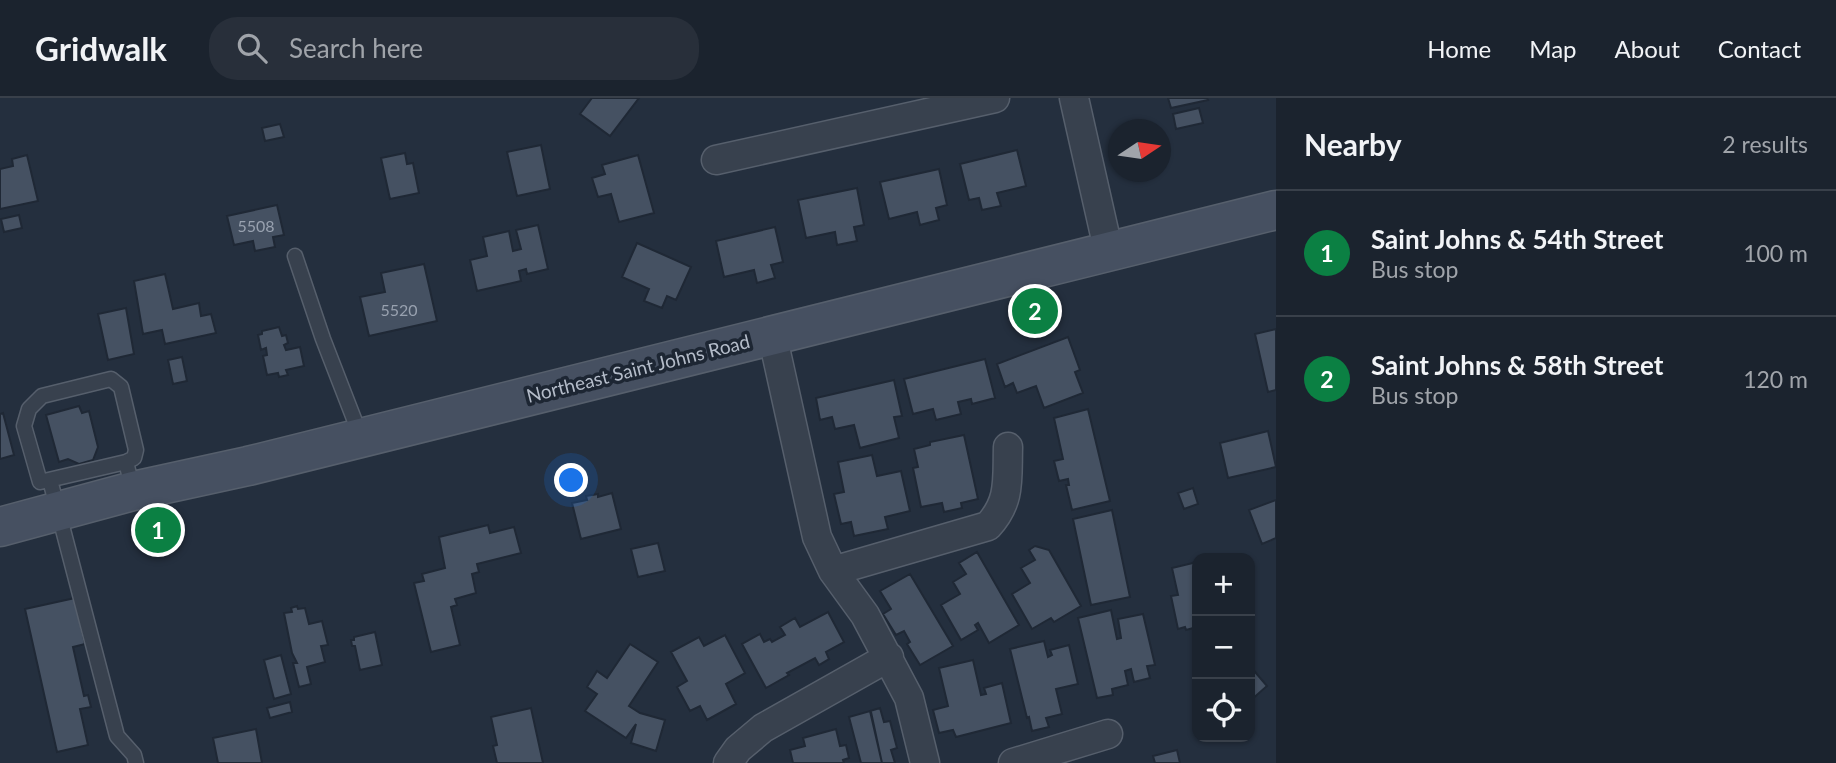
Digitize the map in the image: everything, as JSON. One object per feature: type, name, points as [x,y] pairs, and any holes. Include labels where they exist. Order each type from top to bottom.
[{"type":"main road","name":"Northeast Saint Johns Road","points":[[0,527],[54,495],[130,476],[248,466],[1276,210]]},
{"type":"street","points":[[716,160],[995,98]]},
{"type":"street","points":[[1074,98],[1109,253]]},
{"type":"street","points":[[772,334],[817,537],[832,571],[865,615],[909,698],[925,763]]},
{"type":"street","points":[[832,571],[988,526],[1001,512],[1006,492],[1008,447]]},
{"type":"street","points":[[727,763],[738,749],[764,728],[889,657]]},
{"type":"street","points":[[1013,763],[1108,733]]},
{"type":"lane","points":[[295,256],[361,438]]},
{"type":"lane","points":[[130,476],[136,450],[121,387],[111,379],[42,396],[29,409],[24,426],[40,482],[54,495],[117,736],[134,755],[136,763]]},
{"type":"building","points":[[592,98],[639,98],[610,136],[580,114]]},
{"type":"building","points":[[1168,98],[1207,98],[1208,100],[1171,108]]},
{"type":"building","points":[[1199,108],[1203,123],[1176,129],[1173,114]]},
{"type":"building","points":[[280,124],[284,137],[265,141],[262,128]]},
{"type":"building","points":[[541,145],[550,189],[517,196],[507,152]]},
{"type":"building","points":[[1017,150],[1026,186],[997,193],[1001,206],[982,210],[979,198],[969,200],[960,164]]},
{"type":"building","points":[[405,153],[407,164],[413,163],[419,193],[390,199],[381,158]]},
{"type":"building","points":[[27,155],[38,201],[0,209],[0,169],[13,166],[12,159]]},
{"type":"building","points":[[638,155],[654,213],[619,222],[611,194],[598,197],[592,178],[605,174],[602,165]]},
{"type":"building","points":[[939,169],[947,205],[936,208],[939,220],[920,225],[917,212],[889,219],[880,182]]},
{"type":"building","points":[[857,188],[864,225],[854,227],[857,241],[837,245],[835,232],[806,238],[798,200]]},
{"type":"building","points":[[277,205],[284,235],[273,237],[275,247],[255,251],[253,241],[234,245],[227,216]]},
{"type":"building","points":[[19,215],[22,228],[4,232],[1,219]]},
{"type":"building","points":[[538,225],[548,269],[527,274],[526,269],[519,271],[521,281],[477,291],[470,260],[487,256],[483,237],[509,231],[513,251],[521,249],[516,230]]},
{"type":"building","points":[[775,227],[783,262],[771,265],[775,278],[757,283],[754,270],[724,277],[716,241]]},
{"type":"building","points":[[637,243],[691,267],[676,300],[667,296],[662,308],[644,301],[649,289],[622,277]]},
{"type":"building","points":[[424,264],[437,321],[369,336],[360,297],[385,292],[381,273]]},
{"type":"building","points":[[165,274],[173,309],[199,303],[201,316],[211,314],[216,333],[165,344],[162,330],[143,334],[134,281]]},
{"type":"building","points":[[126,308],[134,354],[108,360],[98,314]]},
{"type":"building","points":[[279,327],[282,336],[286,335],[286,350],[300,347],[304,366],[286,370],[288,375],[279,377],[278,373],[267,375],[263,356],[267,355],[266,348],[261,350],[258,335],[262,334],[262,331]]},
{"type":"building","points":[[1276,329],[1276,390],[1268,392],[1255,334]]},
{"type":"building","points":[[1068,337],[1080,370],[1075,372],[1083,393],[1044,408],[1036,386],[1017,393],[1013,383],[1005,387],[997,364]]},
{"type":"building","points":[[182,357],[187,381],[173,384],[168,360]]},
{"type":"building","points":[[985,359],[995,398],[972,404],[971,399],[958,402],[961,414],[936,420],[933,409],[913,414],[904,379]]},
{"type":"building","points":[[894,380],[902,416],[894,417],[899,438],[860,448],[854,425],[835,429],[832,417],[820,420],[816,398]]},
{"type":"building","points":[[79,406],[82,413],[89,411],[98,447],[93,460],[79,464],[68,459],[59,462],[46,415]]},
{"type":"building","points":[[1088,409],[1110,501],[1072,510],[1066,485],[1069,485],[1068,479],[1059,481],[1054,461],[1063,459],[1054,418]]},
{"type":"building","points":[[3,413],[14,455],[0,459],[0,414]]},
{"type":"building","points":[[1268,431],[1276,467],[1228,478],[1220,443]]},
{"type":"building","points":[[964,435],[978,499],[961,503],[962,508],[944,512],[942,503],[921,507],[913,468],[918,467],[914,449],[930,445],[930,442]]},
{"type":"building","points":[[872,455],[877,476],[901,471],[910,511],[885,517],[888,529],[854,536],[851,522],[841,524],[834,494],[844,492],[838,462]]},
{"type":"building","points":[[1193,488],[1198,504],[1184,509],[1178,493]]},
{"type":"building","points":[[612,493],[621,529],[581,539],[572,503],[587,500],[586,496],[598,494],[598,497]]},
{"type":"building","points":[[1276,500],[1276,538],[1262,544],[1249,510]]},
{"type":"building","points":[[1112,510],[1130,597],[1091,605],[1073,519]]},
{"type":"building","points":[[488,525],[490,533],[514,527],[521,553],[477,564],[479,572],[472,574],[476,593],[455,599],[457,605],[451,607],[460,645],[431,652],[414,583],[424,581],[422,574],[445,568],[439,537]]},
{"type":"building","points":[[658,543],[665,571],[638,577],[631,549]]},
{"type":"building","points":[[1035,546],[1049,550],[1081,606],[1054,622],[1051,618],[1032,629],[1012,594],[1030,583],[1021,568],[1035,560],[1029,550]]},
{"type":"building","points":[[977,552],[1019,625],[989,643],[978,623],[975,625],[978,630],[961,640],[941,605],[960,594],[953,582],[966,574],[959,563]]},
{"type":"building","points":[[1192,563],[1192,628],[1178,629],[1171,596],[1178,595],[1172,568]]},
{"type":"building","points":[[910,574],[953,646],[920,665],[907,644],[910,642],[904,631],[896,635],[883,614],[891,609],[880,591]]},
{"type":"building","points":[[75,598],[85,644],[73,647],[84,696],[88,695],[91,707],[80,709],[88,745],[57,752],[25,609]]},
{"type":"building","points":[[297,606],[298,609],[305,608],[309,624],[322,621],[328,645],[321,646],[325,662],[307,667],[311,684],[299,687],[293,663],[297,663],[292,653],[284,613],[292,612],[291,608]]},
{"type":"building","points":[[1111,610],[1117,639],[1121,638],[1118,619],[1143,614],[1155,665],[1147,666],[1150,678],[1134,682],[1131,669],[1125,671],[1128,685],[1112,689],[1113,695],[1097,698],[1078,618]]},
{"type":"building","points":[[828,612],[844,642],[826,652],[829,659],[819,665],[815,658],[766,688],[742,644],[760,634],[764,642],[770,639],[772,642],[785,635],[780,627],[795,618],[800,627]]},
{"type":"building","points":[[375,632],[382,665],[360,670],[355,646],[352,646],[351,640]]},
{"type":"building","points":[[725,635],[745,673],[726,684],[736,704],[707,720],[700,706],[690,711],[677,687],[687,681],[671,652],[699,637],[704,646]]},
{"type":"building","points":[[1044,641],[1048,657],[1052,655],[1050,650],[1069,645],[1078,684],[1056,689],[1062,714],[1046,718],[1049,727],[1032,731],[1010,649]]},
{"type":"building","points":[[630,644],[658,662],[629,706],[640,713],[665,720],[656,751],[631,743],[636,724],[626,738],[585,711],[597,694],[587,687],[597,671],[607,678]]},
{"type":"building","points":[[281,655],[291,694],[274,699],[264,660]]},
{"type":"building","points":[[973,660],[981,695],[986,694],[984,688],[1002,683],[1011,723],[956,737],[953,730],[939,733],[933,710],[948,706],[939,668]]},
{"type":"building","points":[[1255,672],[1267,686],[1255,697]]},
{"type":"building","points":[[290,702],[292,712],[270,718],[267,708]]},
{"type":"building","points":[[531,708],[543,763],[497,763],[493,746],[497,745],[491,717]]},
{"type":"building","points":[[880,708],[884,722],[890,721],[897,748],[891,750],[895,763],[882,763],[870,711]]},
{"type":"building","points":[[870,711],[882,763],[861,763],[849,717]]},
{"type":"building","points":[[256,729],[262,763],[218,763],[213,738]]},
{"type":"building","points":[[836,729],[840,746],[846,745],[849,758],[843,760],[844,763],[793,763],[790,750],[805,746],[803,738]]},
{"type":"building","points":[[1177,750],[1180,763],[1155,763],[1153,756]]},
{"type":"place","name":"Saint Johns & 58th Street","points":[[1035,311]]},
{"type":"place","name":"Saint Johns & 54th Street","points":[[158,530]]}]
